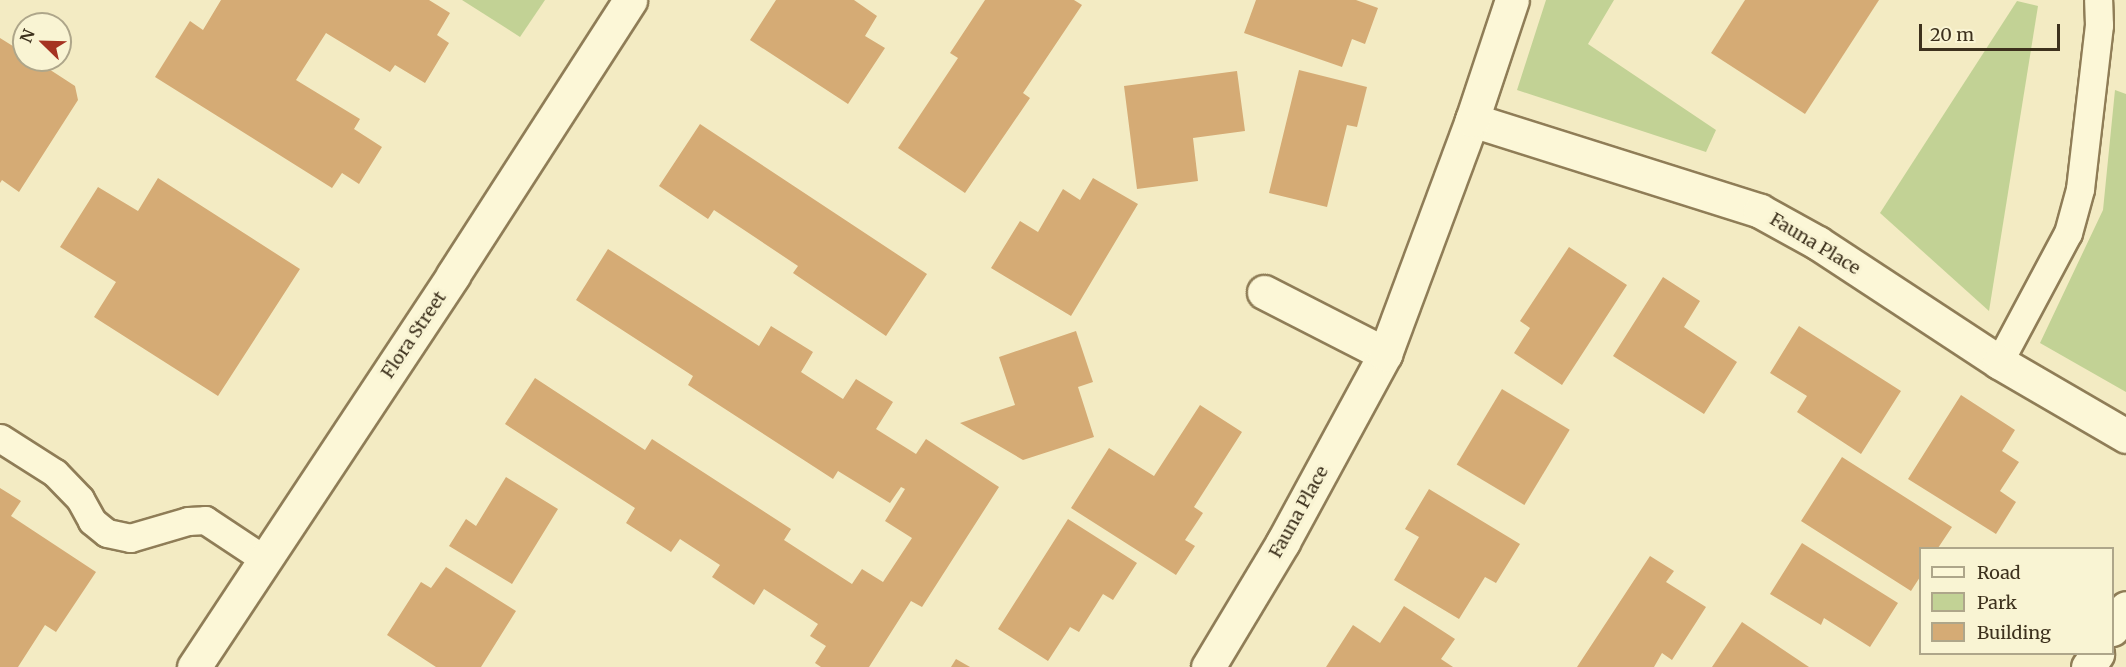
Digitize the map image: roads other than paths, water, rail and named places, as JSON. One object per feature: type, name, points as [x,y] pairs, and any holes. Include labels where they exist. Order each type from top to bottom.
[{"type":"street","name":"Flora Street","points":[[194,667],[447,285],[630,0]]},
{"type":"street","name":"Fauna Place","points":[[1208,667],[1283,542],[1385,354],[1472,120],[1512,0]]},
{"type":"street","name":"Fauna Place","points":[[1472,120],[1760,211],[1818,243],[1999,362],[2126,436]]},
{"type":"street","points":[[1264,292],[1385,354]]},
{"type":"street","points":[[2114,626],[2126,609]]},
{"type":"lane","points":[[1999,362],[2068,233],[2080,189],[2098,37],[2098,0]]},
{"type":"lane","points":[[0,438],[54,473],[80,499],[92,521],[107,533],[130,538],[188,521],[206,520],[264,559]]}]
